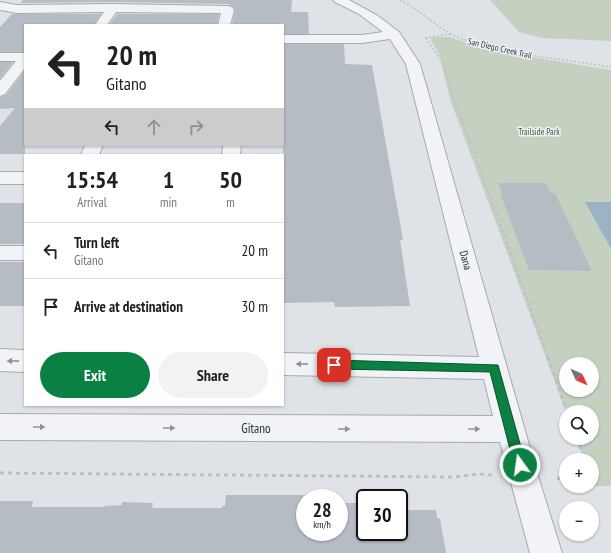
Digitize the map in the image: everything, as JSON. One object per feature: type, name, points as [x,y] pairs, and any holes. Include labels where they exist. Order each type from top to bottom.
[{"type":"street","name":"Dana","points":[[339,0],[371,16],[396,38],[405,48],[415,70],[524,480],[546,553]]},
{"type":"street","points":[[0,6],[17,9],[112,8],[228,10],[224,24]]},
{"type":"street","points":[[102,24],[112,8]]},
{"type":"street","points":[[284,39],[396,38]]},
{"type":"street","points":[[0,57],[24,58]]},
{"type":"street","points":[[0,91],[24,59]]},
{"type":"street","points":[[0,178],[24,178]]},
{"type":"street","points":[[0,253],[24,253]]},
{"type":"street","points":[[0,360],[24,361]]},
{"type":"street","points":[[284,364],[495,368]]},
{"type":"street","name":"Gitano","points":[[0,427],[511,429]]},
{"type":"path","name":"San Diego Creek Trail","points":[[400,0],[414,8],[444,30],[459,38],[516,54],[611,67]]},
{"type":"path","points":[[396,38],[426,38],[452,34]]},
{"type":"path","points":[[426,38],[443,64],[453,96],[565,405]]},
{"type":"path","points":[[0,473],[453,477],[478,474]]},
{"type":"green space","points":[[490,0],[611,0],[611,41],[542,38],[519,32]]},
{"type":"green space","name":"Trailside Park","points":[[430,37],[450,37],[484,49],[611,70],[611,486],[599,486],[599,453],[581,453],[579,445],[599,445],[599,405],[563,405],[560,397],[599,397],[599,357],[559,357],[559,393],[450,99],[440,57]]},
{"type":"water","points":[[585,202],[611,202],[611,249]]},
{"type":"building","points":[[23,0],[292,0],[291,12],[308,12],[309,34],[284,34],[284,24],[232,24],[235,9],[228,4],[112,2],[20,3]]},
{"type":"building","points":[[12,14],[101,14],[95,24],[24,24],[24,52],[0,52],[0,27]]},
{"type":"building","points":[[117,14],[219,14],[217,24],[110,24]]},
{"type":"building","points":[[284,44],[344,44],[345,64],[372,65],[403,240],[400,240],[410,306],[335,307],[334,302],[284,303]]},
{"type":"building","points":[[0,62],[13,62],[0,79]]},
{"type":"building","points":[[24,71],[25,154],[0,154],[0,126],[15,108],[0,109],[0,97],[6,95]]},
{"type":"building","points":[[498,183],[546,183],[551,193],[555,193],[592,271],[529,270],[500,193],[502,193]]},
{"type":"building","points":[[0,203],[24,203],[24,244],[0,244]]},
{"type":"building","points":[[0,262],[24,262],[24,306],[0,306]]},
{"type":"building","points":[[226,495],[296,495],[296,541],[348,541],[348,503],[356,503],[356,541],[408,541],[408,510],[436,510],[437,518],[440,519],[446,553],[0,553],[0,501],[33,501],[32,507],[103,507],[122,505],[122,502],[153,503],[152,508],[222,508],[222,506],[225,506]]},
{"type":"route","points":[[334,365],[495,368],[520,465]]}]
